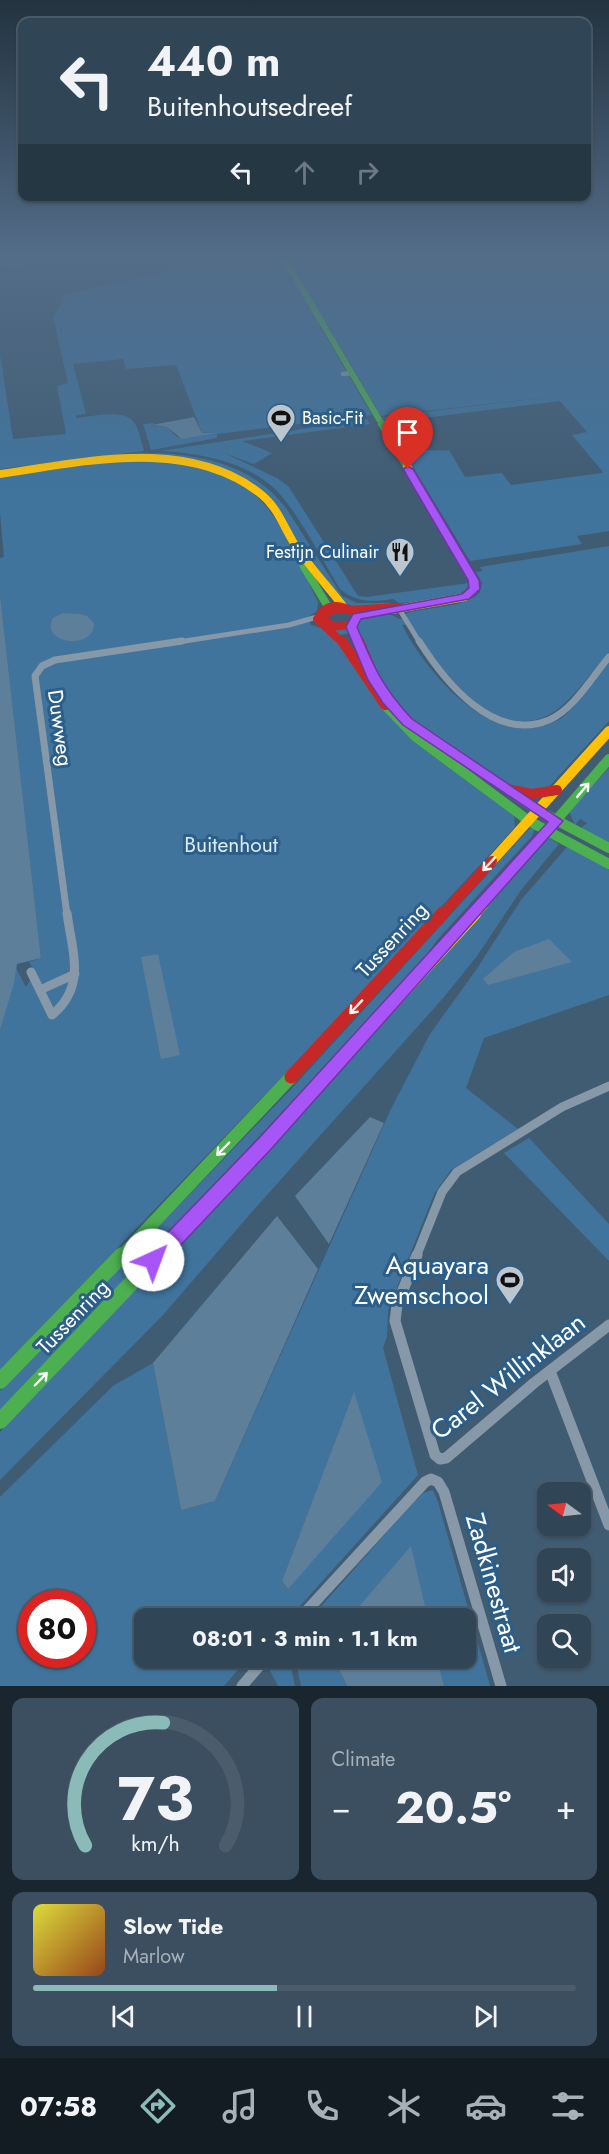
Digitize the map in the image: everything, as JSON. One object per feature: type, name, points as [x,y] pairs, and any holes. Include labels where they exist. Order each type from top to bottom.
[{"type":"main road","points":[[325,332],[347,374],[474,580],[474,589],[465,597],[325,619]]},
{"type":"main road","points":[[3,473],[134,458],[199,464],[232,474],[261,493],[297,547],[351,614],[374,680],[389,705],[423,733],[539,811],[609,848]]},
{"type":"main road","points":[[297,547],[304,567],[315,587],[325,619],[389,705],[416,737],[529,821],[609,864]]},
{"type":"main road","points":[[325,619],[351,614]]},
{"type":"main road","name":"Tussenring","points":[[0,1381],[45,1337],[559,790],[609,731]]},
{"type":"main road","name":"Tussenring","points":[[0,1421],[274,1134],[548,831],[609,759]]},
{"type":"main road","points":[[507,789],[529,796],[559,790]]},
{"type":"street","points":[[398,607],[429,660],[450,683],[493,718],[512,724],[531,726],[549,721],[560,713],[609,657]]},
{"type":"street","name":"Duwweg","points":[[31,972],[52,1015],[69,999],[76,986],[35,676],[42,666],[55,660],[325,619]]},
{"type":"street","points":[[40,990],[75,974]]},
{"type":"street","name":"Carel Willinklaan","points":[[609,1086],[562,1107],[457,1172],[442,1192],[397,1305],[395,1321],[435,1455],[440,1459],[446,1458],[609,1325]]},
{"type":"street","points":[[550,1371],[609,1525]]},
{"type":"street","name":"Zadkinestraat","points":[[309,1608],[425,1482],[432,1479],[438,1482],[444,1492],[501,1686]]},
{"type":"street","points":[[242,1686],[257,1668]]},
{"type":"green space","points":[[56,332],[323,332],[372,415],[217,434],[217,438],[151,450],[143,424],[155,423],[152,426],[167,427],[177,437],[211,432],[202,433],[176,365],[126,369],[123,359],[73,364],[86,414],[76,415],[76,418],[116,414],[124,416],[135,424],[144,451],[0,469],[0,354],[13,439],[66,434],[57,386],[68,383]]},
{"type":"green space","points":[[332,332],[609,332],[609,531],[577,536],[582,544],[470,561],[403,450],[449,450],[465,477],[502,473],[511,485],[602,473],[572,435],[587,432],[560,401],[408,420],[421,442],[399,445],[382,417],[559,396],[381,416]]},
{"type":"green space","points":[[367,419],[370,424],[242,441],[272,453],[254,464],[224,453],[277,478],[289,487],[358,596],[367,597],[469,583],[466,590],[459,594],[439,600],[399,603],[393,599],[371,601],[352,597],[340,589],[292,510],[275,489],[263,479],[221,460],[160,451]]},
{"type":"green space","points":[[159,453],[195,457],[245,473],[274,494],[286,508],[342,596],[357,603],[393,603],[360,607],[341,601],[268,495],[245,478],[219,467],[191,461],[161,459],[43,465],[106,456]]},
{"type":"green space","name":"Buitenhout","points":[[146,460],[197,466],[223,474],[244,486],[261,500],[286,536],[318,602],[317,611],[307,618],[311,625],[323,629],[334,628],[373,615],[383,614],[399,619],[407,618],[406,614],[410,612],[458,604],[475,597],[480,592],[482,583],[476,572],[482,571],[480,567],[609,546],[609,652],[575,693],[552,713],[530,721],[509,719],[489,711],[469,697],[452,679],[435,660],[410,624],[402,625],[429,666],[447,687],[467,705],[489,719],[512,727],[536,727],[560,719],[566,715],[609,663],[609,721],[545,791],[515,789],[412,722],[385,694],[373,673],[356,632],[334,636],[416,742],[514,815],[515,827],[306,1052],[0,1370],[0,1030],[16,968],[26,987],[35,972],[29,962],[41,958],[0,594],[0,558],[4,557],[0,477],[103,463]]},
{"type":"green space","points":[[609,768],[609,843],[581,828],[587,823],[580,819],[575,825],[569,812]]},
{"type":"green space","points":[[530,828],[535,829],[532,836],[437,940],[417,969],[0,1411],[0,1391],[295,1085]]},
{"type":"green space","points":[[549,838],[559,844],[521,890],[477,956],[444,997],[163,1315],[0,1480],[0,1432],[448,951]]},
{"type":"green space","points":[[567,847],[609,868],[609,995],[484,1038],[466,1088],[518,1129],[451,1170],[434,1194],[388,1310],[387,1336],[383,1348],[418,1475],[298,1608],[134,1608],[134,1668],[239,1668],[224,1686],[0,1686],[0,1497],[113,1386],[153,1363],[181,1510],[215,1501],[391,1109],[430,1034],[476,970],[521,900]],"holes":[[[354,1393],[288,1589],[282,1581]]]},
{"type":"green space","points":[[529,1138],[609,1224],[609,1261],[504,1153]]},
{"type":"green space","points":[[433,1490],[438,1502],[468,1608],[426,1608],[411,1547],[358,1608],[320,1608],[402,1515],[423,1493]]},
{"type":"green space","points":[[476,1636],[490,1686],[444,1686],[440,1668],[476,1668]]},
{"type":"green space","points":[[269,1668],[291,1668],[295,1686],[278,1686]]},
{"type":"green space","points":[[297,1668],[339,1668],[347,1686],[301,1686]]},
{"type":"shaded area","points":[[194,417],[202,433],[216,433],[182,439],[167,427],[152,425]]},
{"type":"shaded area","points":[[0,594],[41,958],[17,964],[14,983],[0,1030]]},
{"type":"shaded area","points":[[63,613],[87,616],[94,623],[92,632],[86,638],[78,641],[60,638],[54,634],[51,627],[53,618]]},
{"type":"shaded area","points":[[549,939],[572,962],[488,985],[483,979],[514,952]]},
{"type":"shaded area","points":[[158,954],[180,1055],[161,1059],[141,957]]},
{"type":"shaded area","points":[[370,1117],[384,1123],[329,1244],[295,1196]]},
{"type":"shaded area","points":[[277,1216],[318,1269],[215,1501],[181,1510],[153,1363]]},
{"type":"shaded area","points":[[354,1392],[382,1482],[288,1589],[282,1581]]},
{"type":"shaded area","points":[[411,1546],[426,1608],[358,1608]]},
{"type":"shaded area","points":[[339,1668],[440,1668],[444,1686],[347,1686]]},
{"type":"traffic: fast","points":[[328,332],[407,466]]},
{"type":"traffic: fast","points":[[299,553],[304,567],[327,605],[327,611]]},
{"type":"traffic: fast","points":[[385,705],[416,737],[529,821],[609,864]]},
{"type":"traffic: fast","points":[[408,722],[539,811],[609,848]]},
{"type":"traffic: fast","points":[[483,905],[609,759]]},
{"type":"traffic: fast","points":[[0,1381],[45,1337],[291,1077]]},
{"type":"traffic: fast","points":[[0,1421],[256,1153]]},
{"type":"traffic: slow","points":[[0,474],[65,464],[136,458],[204,465],[235,477],[268,501],[297,548],[343,606]]},
{"type":"traffic: slow","points":[[392,610],[465,597],[474,589],[474,580],[407,466]]},
{"type":"traffic: slow","points":[[492,861],[609,731]]},
{"type":"traffic: slow","points":[[256,1153],[483,905]]},
{"type":"traffic: jam","points":[[385,705],[342,641],[321,625],[317,619],[320,613],[330,606],[347,608],[352,611],[357,616],[354,623],[338,628],[327,624],[322,616],[330,611],[338,610],[342,610],[346,610],[351,610],[355,610],[386,606],[398,607]]},
{"type":"traffic: jam","points":[[352,625],[379,688]]},
{"type":"traffic: jam","points":[[507,789],[532,794],[557,790]]},
{"type":"traffic: jam","points":[[291,1077],[492,861]]},
{"type":"place","name":"Basic-Fit","points":[[281,444]]},
{"type":"place","name":"Festijn Culinair","points":[[400,578]]},
{"type":"place","name":"Aquayara Zwemschool","points":[[510,1306]]},
{"type":"route","points":[[153,1260],[266,1142],[556,821],[408,722],[387,700],[374,680],[351,627],[357,616],[465,597],[474,589],[474,580],[408,469]]}]
